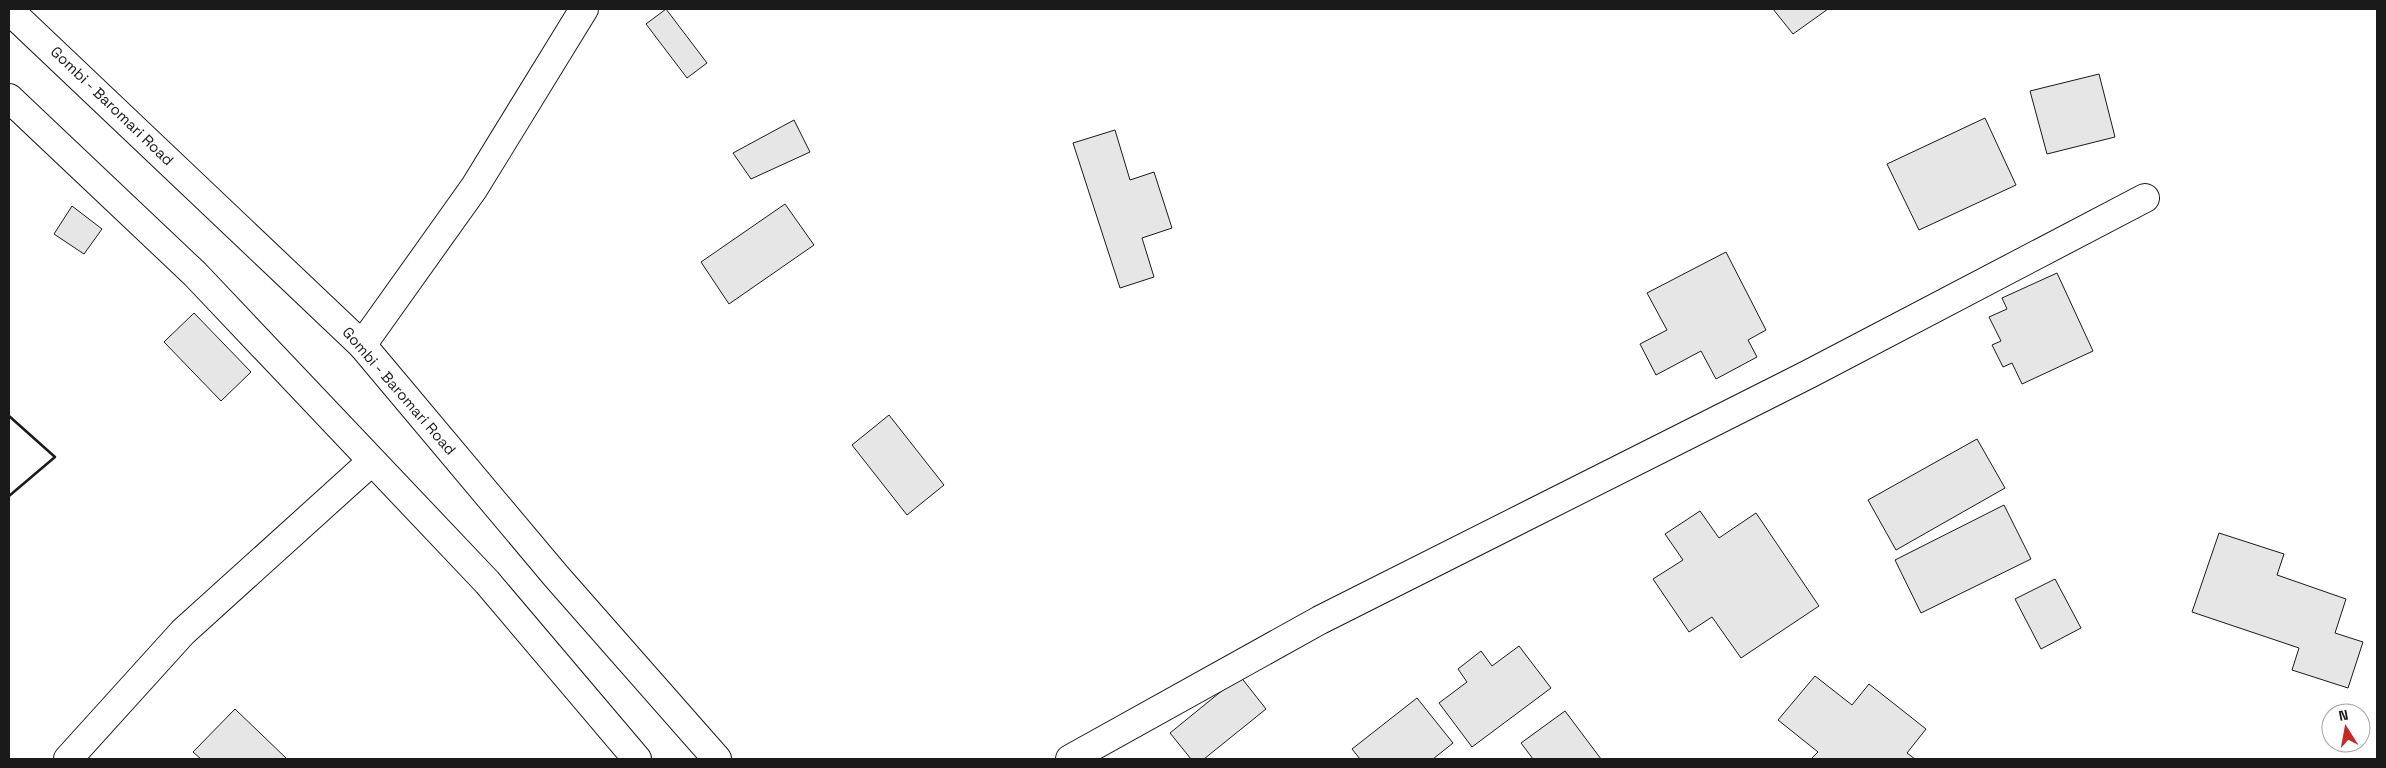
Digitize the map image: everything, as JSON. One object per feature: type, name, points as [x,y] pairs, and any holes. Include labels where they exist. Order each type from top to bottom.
[{"type":"street","points":[[362,345],[474,188],[584,9]]},
{"type":"street","name":"Gombi - Baromari Road","points":[[9,10],[362,345],[556,576],[717,759]]},
{"type":"street","points":[[9,98],[195,274],[371,462],[487,582],[637,759]]},
{"type":"street","points":[[1070,759],[1320,620],[1818,369],[2145,198]]},
{"type":"street","points":[[68,759],[183,632],[371,462]]},
{"type":"building","points":[[666,9],[707,63],[687,78],[646,24]]},
{"type":"building","points":[[1773,9],[1828,9],[1793,34]]},
{"type":"building","points":[[2099,74],[2115,137],[2047,154],[2030,91]]},
{"type":"building","points":[[1985,118],[2016,185],[1919,230],[1887,164]]},
{"type":"building","points":[[794,120],[810,152],[751,179],[733,153]]},
{"type":"building","points":[[1115,130],[1130,180],[1154,172],[1172,228],[1142,238],[1154,277],[1120,288],[1073,143]]},
{"type":"building","points":[[785,204],[814,245],[729,304],[701,262]]},
{"type":"building","points":[[72,206],[102,229],[84,254],[54,234]]},
{"type":"building","points":[[1726,252],[1766,330],[1748,340],[1757,357],[1716,379],[1701,351],[1656,375],[1640,344],[1667,330],[1647,293]]},
{"type":"building","points":[[2057,273],[2093,351],[2022,384],[2012,363],[2003,367],[1992,345],[2001,341],[1989,317],[2007,309],[2002,298]]},
{"type":"building","points":[[194,313],[251,372],[221,401],[164,342]]},
{"type":"building","points":[[889,415],[944,485],[907,515],[852,445]]},
{"type":"building","points":[[1977,439],[2005,488],[1896,550],[1868,500]]},
{"type":"building","points":[[2004,505],[2031,559],[1921,613],[1895,560]]},
{"type":"building","points":[[1700,511],[1719,538],[1756,513],[1819,606],[1741,658],[1712,617],[1689,632],[1653,579],[1683,560],[1665,534]]},
{"type":"building","points":[[2219,533],[2284,554],[2277,575],[2346,599],[2335,633],[2363,642],[2348,688],[2292,670],[2299,648],[2192,612]]},
{"type":"building","points":[[2055,579],[2081,628],[2041,649],[2015,599]]},
{"type":"building","points":[[1519,646],[1551,688],[1472,747],[1439,703],[1467,682],[1458,669],[1481,651],[1492,666]]},
{"type":"building","points":[[1240,676],[1266,709],[1204,759],[1191,759],[1170,733]]},
{"type":"building","points":[[1815,676],[1852,705],[1869,684],[1926,729],[1907,753],[1915,759],[1811,759],[1818,752],[1778,720]]},
{"type":"building","points":[[1417,698],[1453,743],[1433,759],[1360,759],[1352,749]]},
{"type":"building","points":[[235,709],[287,759],[201,759],[193,752]]},
{"type":"building","points":[[1565,711],[1601,759],[1533,759],[1521,743]]},
{"type":"wall","points":[[9,416],[55,457],[9,496]]}]
